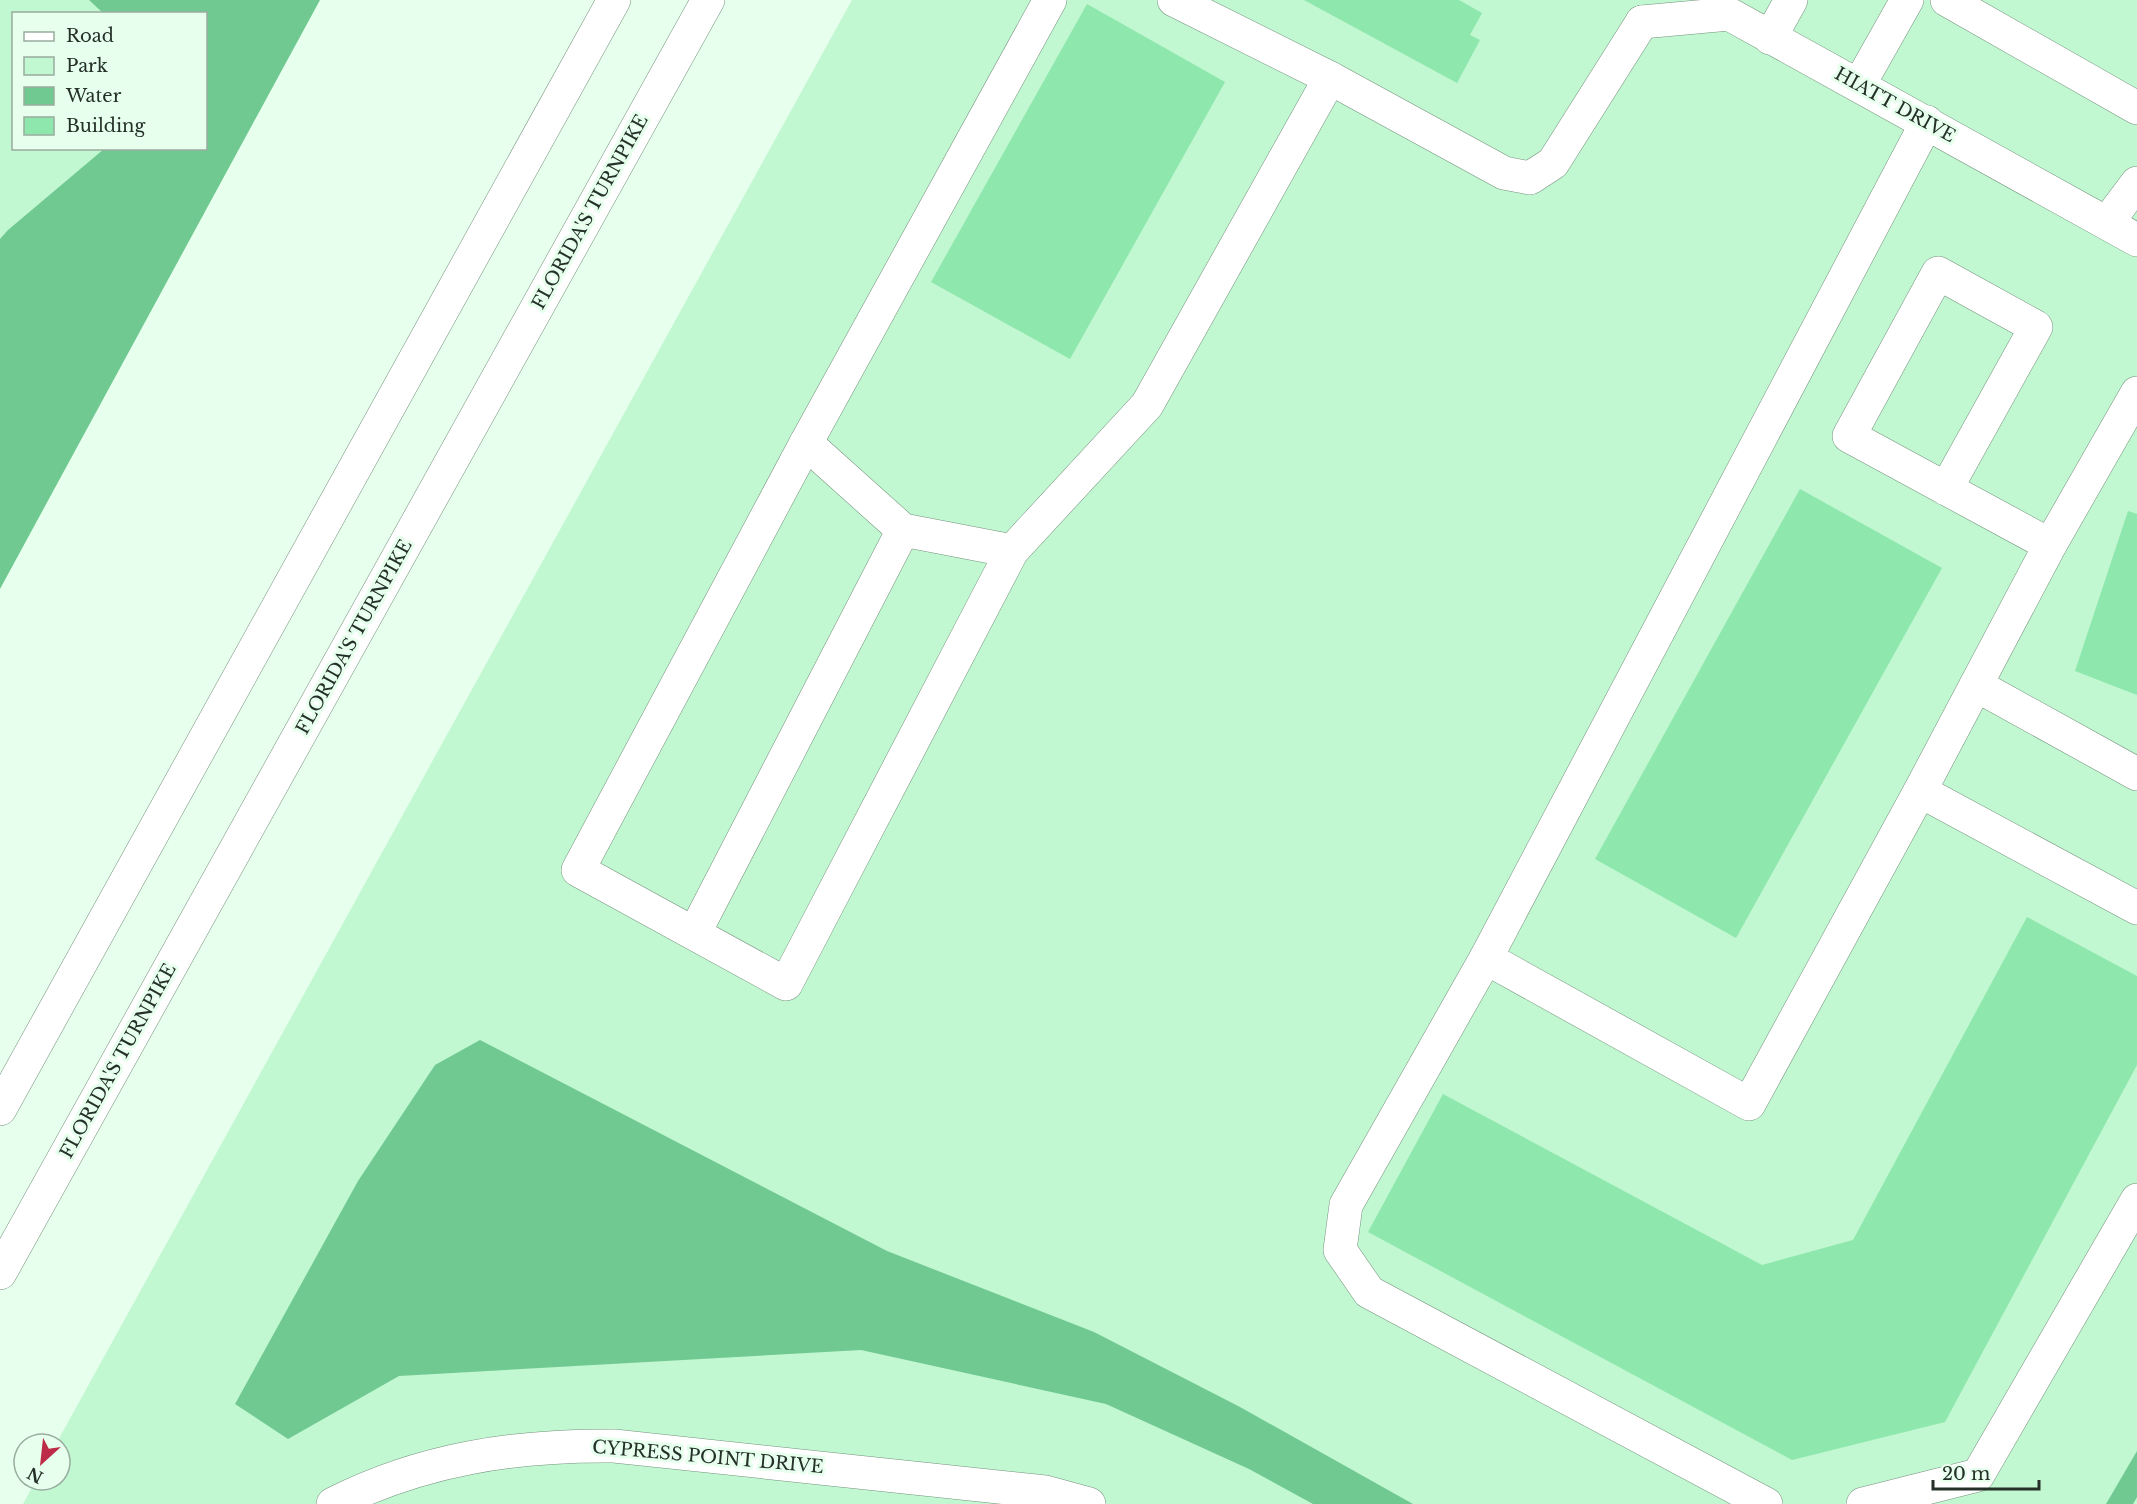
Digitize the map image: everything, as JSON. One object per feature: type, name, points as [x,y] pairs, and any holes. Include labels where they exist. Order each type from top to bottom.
[{"type":"main road","points":[[0,1109],[614,0]]},
{"type":"main road","name":"FLORIDA'S TURNPIKE","points":[[0,1274],[708,0]]},
{"type":"main road","points":[[1050,0],[806,443],[578,870],[695,932],[786,984],[1012,551],[1147,405],[1330,78]]},
{"type":"main road","points":[[1174,0],[1330,78],[1504,173],[1530,177],[1553,163],[1635,11]]},
{"type":"main road","points":[[1770,38],[1791,0]]},
{"type":"main road","points":[[1859,85],[1907,0]]},
{"type":"main road","points":[[1947,0],[2137,108]]},
{"type":"main road","name":"HIATT DRIVE","points":[[1635,11],[1729,14],[2137,240]]},
{"type":"main road","points":[[1766,1504],[1369,1292],[1340,1250],[1346,1205],[1486,958],[1927,122]]},
{"type":"main road","points":[[2107,223],[2137,183]]},
{"type":"main road","points":[[1946,489],[2036,327],[1938,273],[1849,436],[1946,489],[2050,545]]},
{"type":"main road","points":[[1486,958],[1749,1104],[1920,791],[2050,545],[2137,393]]},
{"type":"main road","points":[[806,443],[903,530],[1012,551]]},
{"type":"main road","points":[[695,932],[903,530]]},
{"type":"main road","points":[[1976,685],[2137,774]]},
{"type":"main road","points":[[1920,791],[2137,908]]},
{"type":"main road","points":[[1863,1504],[1978,1475],[2137,1200]]},
{"type":"main road","name":"CYPRESS POINT DRIVE","points":[[333,1504],[359,1491],[433,1466],[484,1454],[561,1445],[614,1446],[1045,1492],[1089,1504]]},
{"type":"green space","points":[[0,0],[206,0],[199,12],[12,12],[12,150],[117,150],[0,349]]},
{"type":"green space","points":[[852,0],[2137,0],[2137,1504],[23,1504],[30,1492],[72,1492],[72,1432],[63,1432]]},
{"type":"water","points":[[89,0],[320,0],[0,589],[0,239],[103,150],[207,150],[207,12],[102,12]]},
{"type":"water","points":[[480,1040],[887,1251],[1094,1332],[1240,1407],[1413,1504],[1313,1504],[1249,1469],[1106,1404],[861,1350],[399,1376],[288,1439],[235,1404],[358,1181],[435,1065]]},
{"type":"water","points":[[2137,1451],[2137,1497],[2133,1504],[2106,1504]]},
{"type":"building","points":[[1304,0],[1459,0],[1482,13],[1470,35],[1480,40],[1457,83]]},
{"type":"building","points":[[1087,4],[1225,82],[1070,359],[931,282]]},
{"type":"building","points":[[1800,489],[1942,568],[1736,938],[1595,859]]},
{"type":"building","points":[[2128,511],[2137,514],[2137,695],[2075,671]]},
{"type":"building","points":[[2027,917],[2137,976],[2137,1065],[1945,1422],[1792,1460],[1368,1232],[1443,1094],[1762,1265],[1853,1240]]}]
